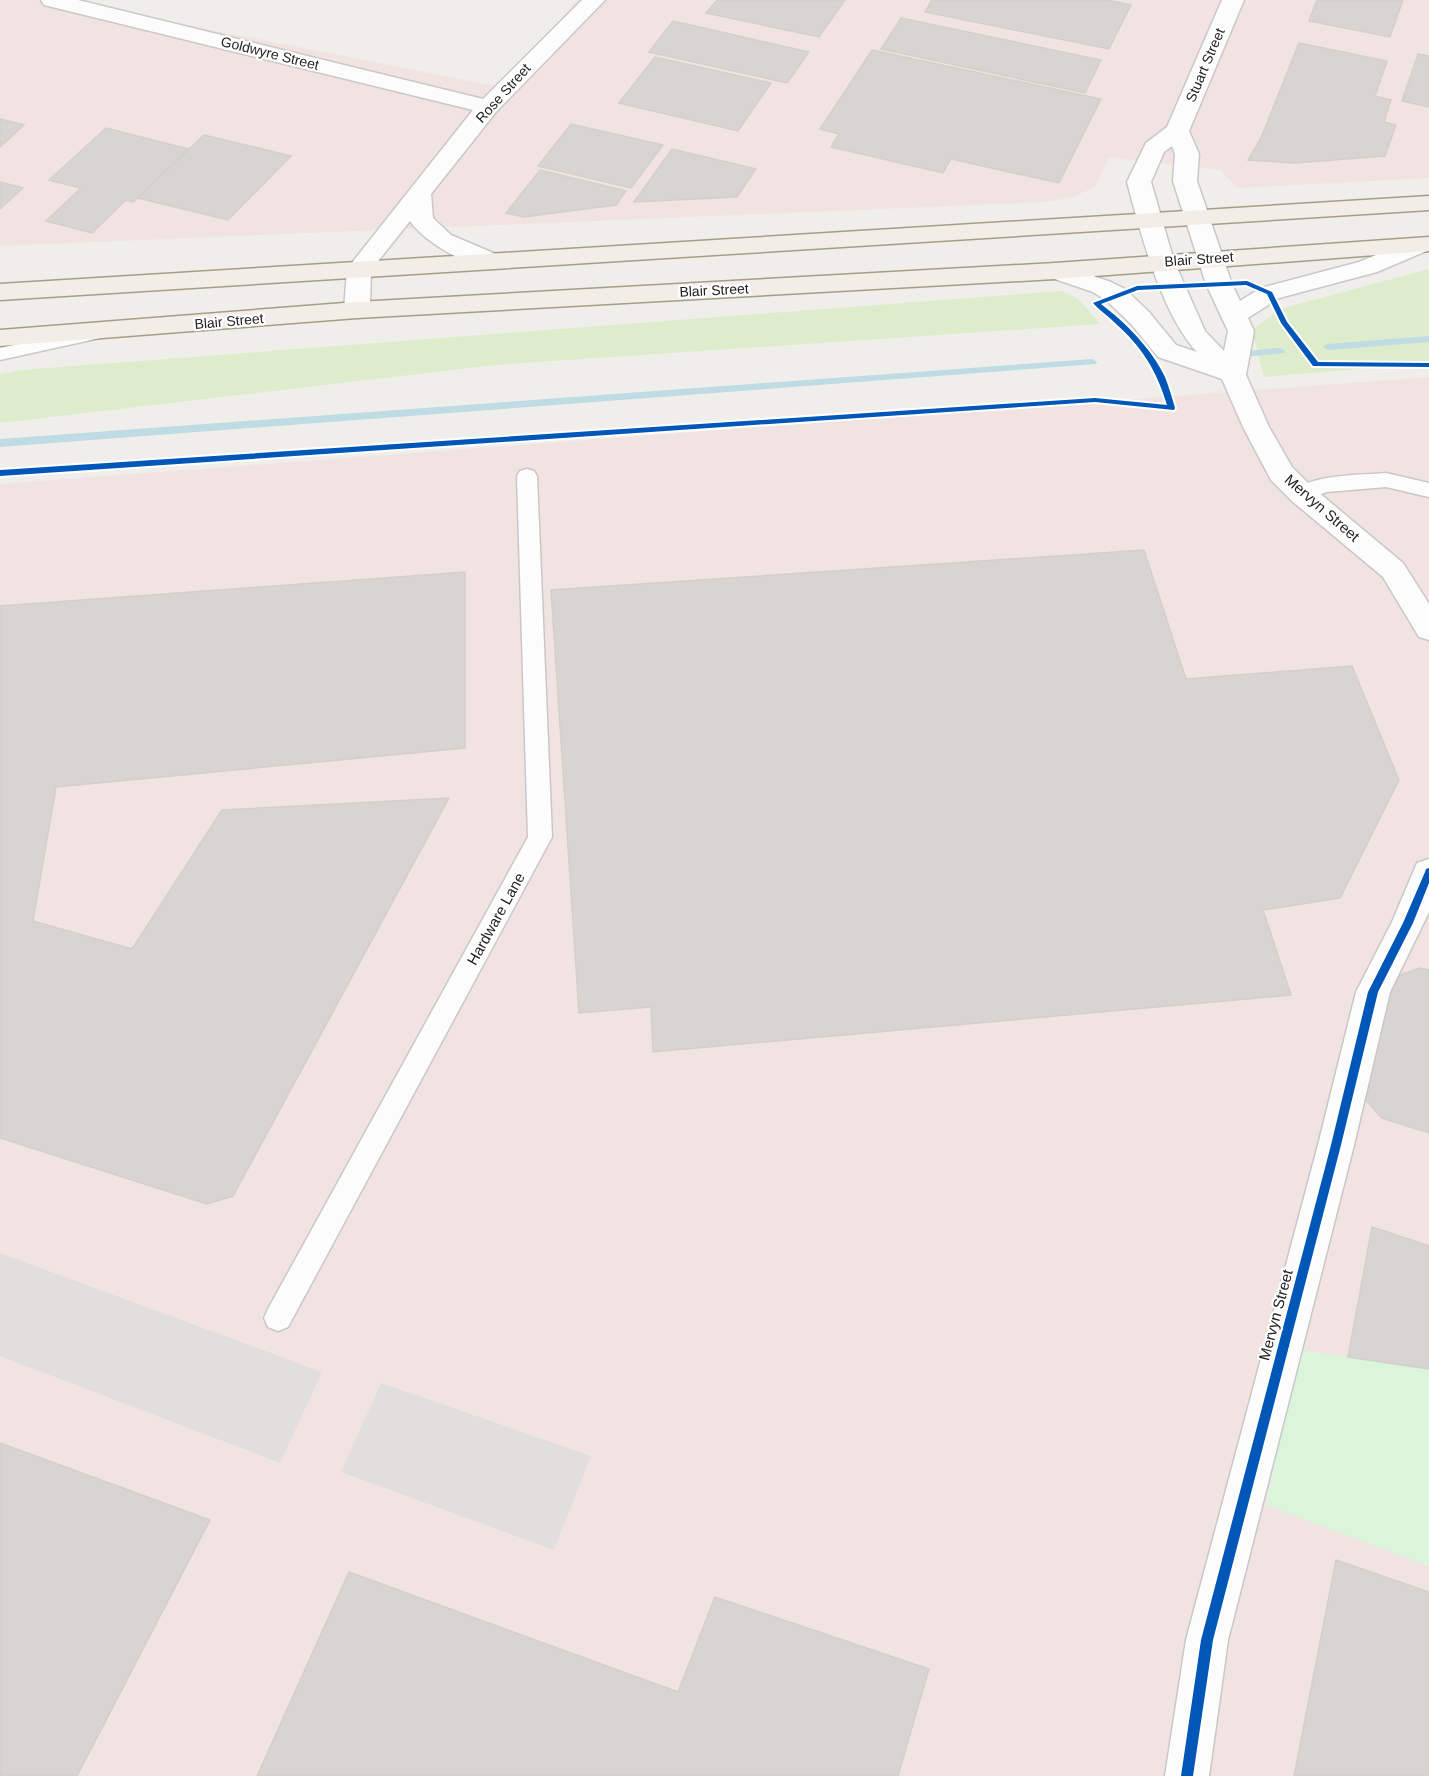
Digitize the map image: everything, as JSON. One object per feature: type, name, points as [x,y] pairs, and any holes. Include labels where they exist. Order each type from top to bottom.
[{"type":"main road","points":[[0,292],[1429,203]]},
{"type":"main road","name":"Blair Street","points":[[0,338],[357,310],[1055,270],[1426,244]]},
{"type":"street","name":"Goldwyre Street","points":[[52,0],[488,107]]},
{"type":"street","name":"Rose Street","points":[[359,269],[488,107],[594,0]]},
{"type":"street","name":"Stuart Street","points":[[1149,221],[1139,182],[1154,148],[1177,131],[1233,0]]},
{"type":"street","points":[[1055,270],[1102,287],[1116,295],[1140,318],[1167,351],[1233,375],[1241,331],[1219,284],[1185,181],[1187,154],[1177,131]]},
{"type":"street","points":[[419,194],[421,220],[442,240],[489,260]]},
{"type":"street","name":"Mervyn Street","points":[[1149,221],[1162,261],[1194,334],[1233,375],[1256,427],[1281,473],[1302,494],[1393,570],[1429,628]]},
{"type":"street","points":[[1234,316],[1270,293],[1315,279],[1368,267],[1426,244]]},
{"type":"street","points":[[357,310],[359,269]]},
{"type":"street","name":"Mervyn Street","points":[[1187,1776],[1207,1640],[1336,1144],[1373,992],[1408,923],[1429,872]]},
{"type":"lane","points":[[0,354],[107,331]]},
{"type":"lane","name":"Hardware Lane","points":[[278,1318],[540,837],[527,476]]},
{"type":"lane","points":[[1302,494],[1324,485],[1386,480],[1429,490]]},
{"type":"shaded area","points":[[0,0],[61,0],[505,88],[577,0],[1429,0],[1429,178],[1237,188],[1220,170],[1109,157],[1095,187],[1073,197],[1046,202],[0,246]]},
{"type":"shaded area","points":[[1429,377],[1429,1369],[1299,1350],[1266,1504],[1429,1566],[1429,1776],[0,1776],[0,484]]},
{"type":"shaded area","points":[[0,1253],[322,1372],[280,1463],[0,1356]]},
{"type":"shaded area","points":[[381,1383],[591,1456],[554,1550],[341,1472]]},
{"type":"green space","points":[[1429,269],[1429,363],[1264,377],[1252,330],[1280,309]]},
{"type":"green space","points":[[1061,291],[1077,298],[1101,324],[495,365],[0,423],[0,374],[21,370]]},
{"type":"green space","points":[[1299,1350],[1429,1369],[1429,1566],[1266,1505]]},
{"type":"building","points":[[717,0],[845,0],[819,37],[706,13]]},
{"type":"building","points":[[932,0],[1108,0],[1131,5],[1109,49],[925,12]]},
{"type":"building","points":[[1317,0],[1403,0],[1390,37],[1309,21]]},
{"type":"building","points":[[901,18],[1101,60],[1085,93],[881,49]]},
{"type":"building","points":[[673,21],[809,52],[787,83],[649,52]]},
{"type":"building","points":[[1299,43],[1387,61],[1375,96],[1391,100],[1384,122],[1396,125],[1385,156],[1295,163],[1248,160],[1261,138]]},
{"type":"building","points":[[872,50],[1101,99],[1059,183],[951,159],[943,173],[831,147],[839,134],[820,129]]},
{"type":"building","points":[[1418,54],[1429,56],[1429,107],[1402,101]]},
{"type":"building","points":[[655,57],[771,83],[738,131],[619,103]]},
{"type":"building","points":[[0,119],[24,125],[0,147]]},
{"type":"building","points":[[571,124],[663,145],[631,188],[538,166]]},
{"type":"building","points":[[106,128],[188,149],[133,202],[126,200],[92,233],[46,221],[81,188],[49,180]]},
{"type":"building","points":[[204,135],[291,156],[228,220],[138,198]]},
{"type":"building","points":[[672,149],[756,169],[737,197],[634,202]]},
{"type":"building","points":[[540,170],[626,191],[616,205],[524,217],[506,213]]},
{"type":"building","points":[[0,182],[23,188],[0,209]]},
{"type":"building","points":[[1144,550],[1186,679],[1352,666],[1399,780],[1340,898],[1263,910],[1291,995],[653,1052],[651,1007],[579,1013],[551,590]]},
{"type":"building","points":[[465,572],[465,748],[56,787],[33,921],[132,949],[222,810],[449,798],[233,1196],[207,1204],[0,1138],[0,606]]},
{"type":"building","points":[[1420,968],[1429,970],[1429,1133],[1382,1118],[1362,1096],[1394,977]]},
{"type":"building","points":[[1372,1227],[1429,1246],[1429,1369],[1348,1357]]},
{"type":"building","points":[[0,1443],[210,1520],[77,1776],[0,1776]]},
{"type":"building","points":[[1336,1560],[1429,1592],[1429,1776],[1294,1776]]},
{"type":"building","points":[[349,1572],[678,1692],[715,1597],[929,1669],[898,1776],[257,1776]]},
{"type":"waterway","points":[[1328,347],[1429,339]]},
{"type":"waterway","points":[[1244,354],[1280,351]]},
{"type":"waterway","points":[[0,443],[1092,362]]},
{"type":"cycle path","points":[[0,473],[1095,400],[1171,408],[1161,377],[1141,346],[1115,318],[1096,303],[1137,288],[1247,283],[1270,293],[1284,323],[1316,364],[1429,365]]},
{"type":"cycle path","points":[[1187,1776],[1207,1640],[1336,1145],[1373,992],[1408,923],[1429,872]]}]
